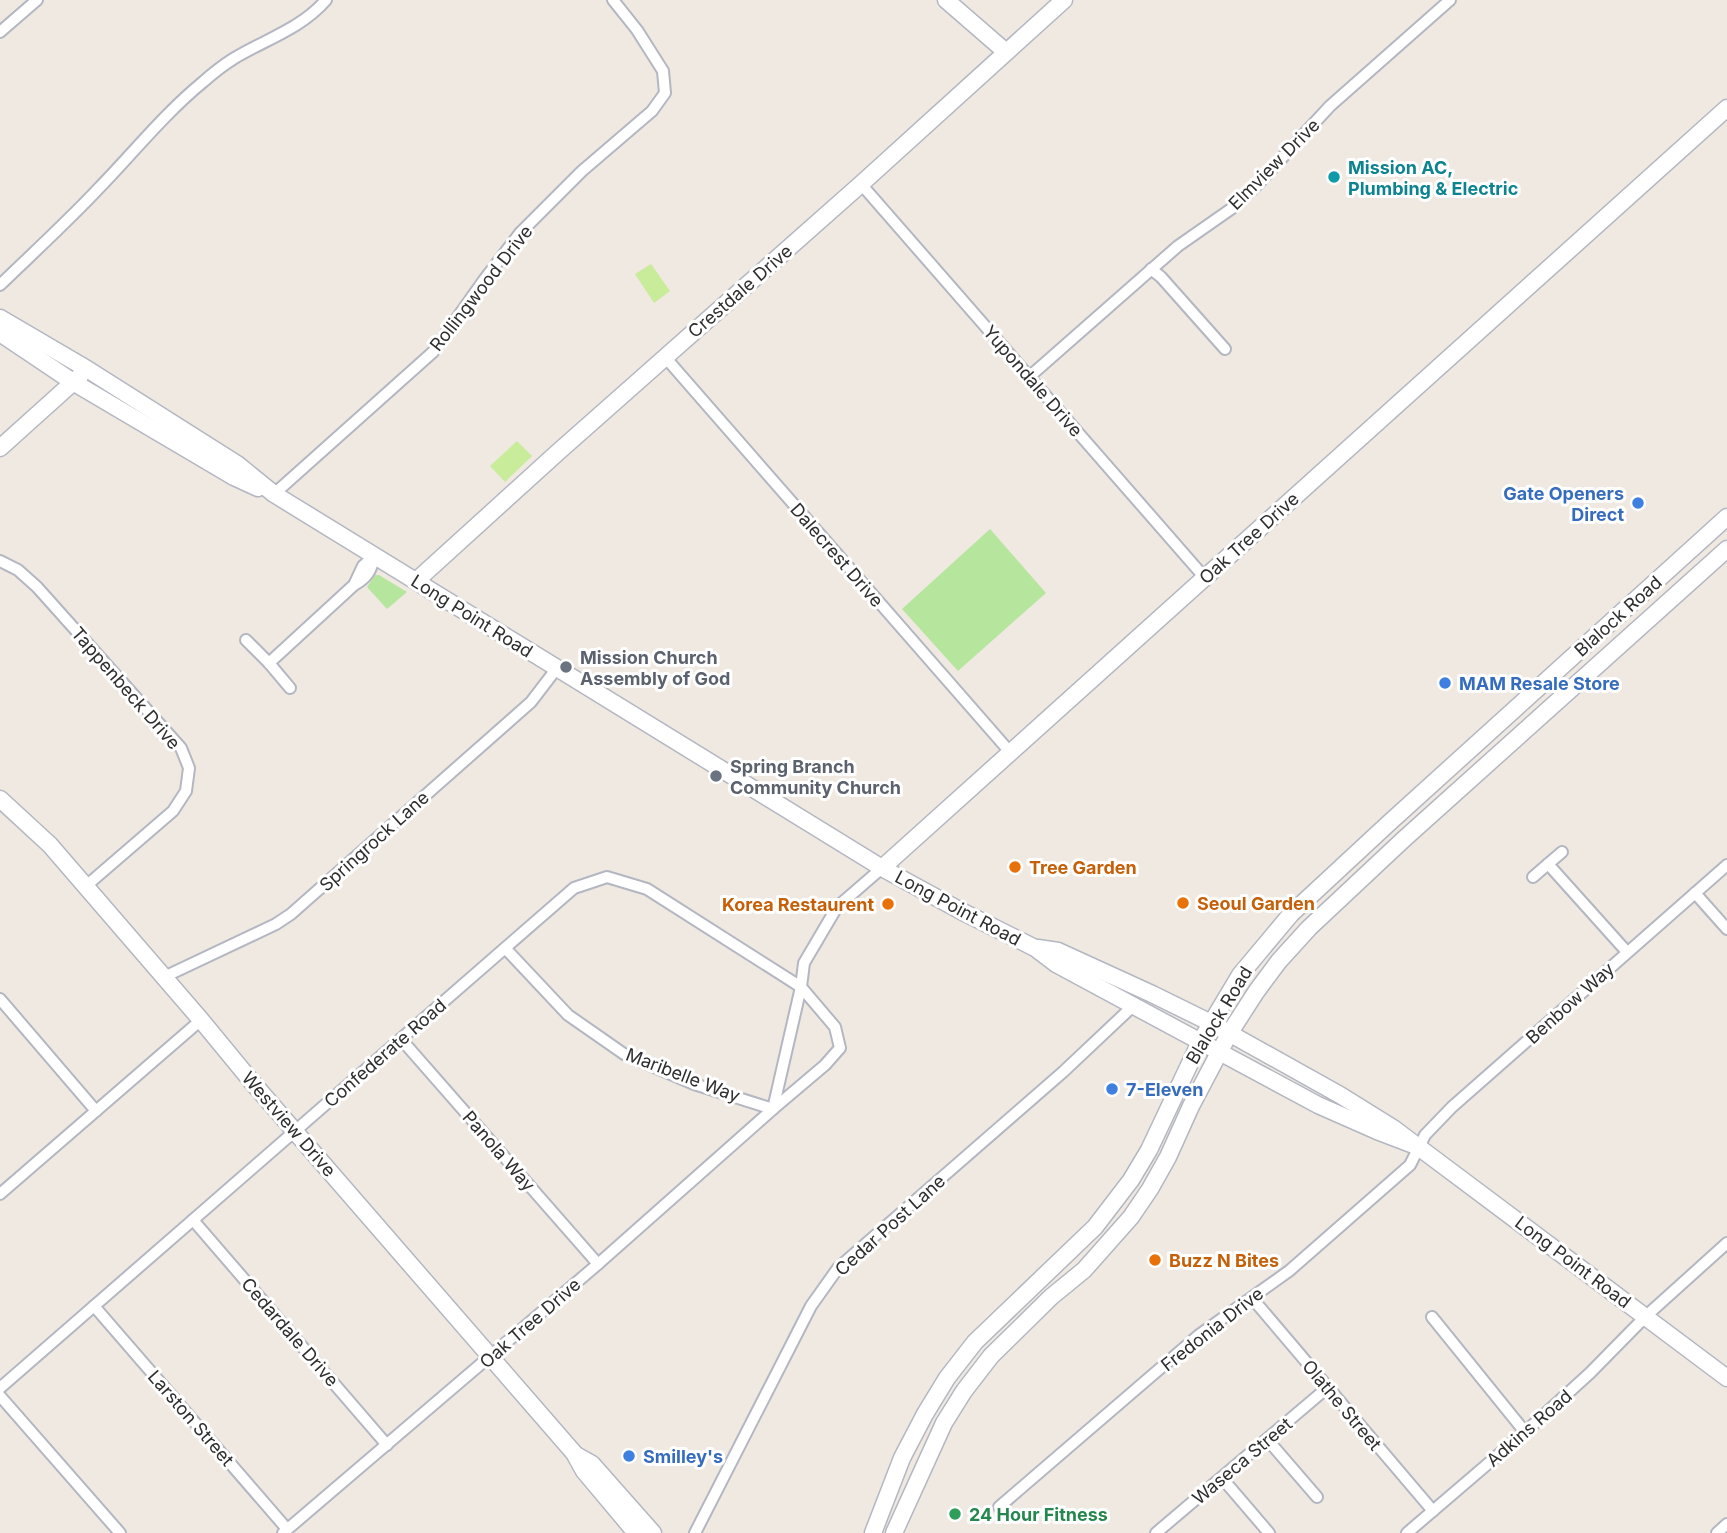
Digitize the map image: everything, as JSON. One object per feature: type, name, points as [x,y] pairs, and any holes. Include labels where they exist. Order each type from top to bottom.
[{"type":"main road","points":[[946,0],[1006,52]]},
{"type":"main road","name":"Crestdale Drive","points":[[416,581],[1065,0]]},
{"type":"main road","name":"Oak Tree Drive","points":[[882,868],[1727,108]]},
{"type":"main road","name":"Long Point Road","points":[[0,318],[87,369],[237,464],[274,494],[882,868],[1035,948],[1054,962],[1133,1006],[1318,1105],[1377,1132],[1419,1147]]},
{"type":"main road","name":"Long Point Road","points":[[0,333],[73,382],[234,477],[274,494]]},
{"type":"main road","points":[[0,448],[87,369]]},
{"type":"main road","name":"Blalock Road","points":[[876,1526],[902,1458],[947,1378],[975,1342],[1095,1227],[1131,1180],[1149,1150],[1200,1042],[1240,975],[1306,900],[1727,517]]},
{"type":"main road","points":[[1701,541],[1722,554]]},
{"type":"main road","name":"Blalock Road","points":[[895,1531],[944,1423],[964,1391],[991,1356],[1084,1270],[1130,1217],[1168,1157],[1229,1034],[1279,961],[1321,917],[1404,839],[1722,554]]},
{"type":"main road","points":[[1582,649],[1599,666]]},
{"type":"main road","points":[[1476,745],[1495,758]]},
{"type":"main road","name":"Westview Drive","points":[[0,799],[50,845],[86,886],[574,1453],[584,1471],[636,1533]]},
{"type":"main road","points":[[1389,823],[1404,839]]},
{"type":"main road","points":[[1306,900],[1321,917]]},
{"type":"main road","name":"Long Point Road","points":[[1035,948],[1058,951],[1143,989],[1211,1023],[1340,1095],[1419,1147],[1727,1378]]},
{"type":"main road","points":[[1131,1180],[1150,1189]]},
{"type":"main road","points":[[1038,1281],[1052,1297]]},
{"type":"main road","points":[[925,1414],[944,1423]]},
{"type":"main road","name":"Westview Drive","points":[[574,1453],[592,1464],[653,1533]]},
{"type":"main road","points":[[876,1526],[895,1531]]},
{"type":"street","points":[[0,32],[37,0]]},
{"type":"street","points":[[0,285],[201,83],[234,59],[302,22],[326,0]]},
{"type":"street","name":"Rollingwood Drive","points":[[274,494],[433,352],[520,233],[582,171],[652,111],[665,93],[663,71],[637,30],[613,0]]},
{"type":"street","name":"Elmview Drive","points":[[1029,377],[1178,246],[1231,209],[1257,185],[1330,106],[1450,0]]},
{"type":"street","name":"Yupondale Drive","points":[[861,184],[1205,578]]},
{"type":"street","points":[[1151,269],[1225,349]]},
{"type":"street","name":"Dalecrest Drive","points":[[665,357],[1010,752]]},
{"type":"street","points":[[270,663],[354,585],[365,579],[372,568],[374,555]]},
{"type":"street","name":"Tappenbeck Drive","points":[[0,561],[18,570],[37,586],[181,748],[189,768],[186,791],[173,811],[86,886]]},
{"type":"street","points":[[246,640],[270,663],[290,688]]},
{"type":"street","name":"Springrock Lane","points":[[164,977],[276,924],[291,914],[531,702],[557,668]]},
{"type":"street","points":[[1533,877],[1562,852]]},
{"type":"street","points":[[1548,864],[1627,952]]},
{"type":"street","name":"Benbow Way","points":[[1419,1147],[1425,1135],[1452,1107],[1727,865]]},
{"type":"street","name":"Oak Tree Drive","points":[[773,1109],[804,963],[837,907],[882,868]]},
{"type":"street","name":"Confederate Road","points":[[0,1388],[574,888],[607,877],[647,889],[801,987]]},
{"type":"street","points":[[1695,893],[1727,929]]},
{"type":"street","name":"Maribelle Way","points":[[505,948],[568,1015],[624,1054],[694,1084],[773,1109]]},
{"type":"street","name":"Oak Tree Drive","points":[[285,1531],[598,1264],[825,1065],[840,1048],[835,1027],[801,987]]},
{"type":"street","points":[[0,999],[96,1111]]},
{"type":"street","name":"Cedar Post Lane","points":[[695,1533],[811,1306],[838,1268],[1063,1072],[1133,1006]]},
{"type":"street","points":[[0,1194],[201,1020]]},
{"type":"street","name":"Panola Way","points":[[401,1039],[598,1264]]},
{"type":"street","name":"Fredonia Drive","points":[[999,1507],[1199,1335],[1289,1271],[1410,1165],[1419,1147]]},
{"type":"street","name":"Cedardale Drive","points":[[193,1220],[387,1444]]},
{"type":"street","name":"Adkins Road","points":[[1407,1533],[1591,1373],[1646,1316],[1727,1243]]},
{"type":"street","name":"Olathe Street","points":[[1252,1298],[1433,1511]]},
{"type":"street","name":"Larston Street","points":[[94,1306],[285,1531]]},
{"type":"street","points":[[1432,1317],[1525,1432]]},
{"type":"street","name":"Waseca Street","points":[[1156,1533],[1327,1388]]},
{"type":"street","points":[[0,1396],[120,1533]]},
{"type":"street","points":[[1268,1439],[1317,1497]]},
{"type":"street","points":[[1222,1478],[1269,1533]]},
{"type":"street","points":[[1717,1533],[1727,1524]]},
{"type":"green space","points":[[651,264],[670,291],[654,303],[635,274]]},
{"type":"green space","points":[[517,441],[532,456],[505,482],[490,466]]},
{"type":"green space","points":[[990,529],[1046,593],[958,671],[902,609]]},
{"type":"green space","points":[[375,575],[407,592],[387,609],[367,587]]},
{"type":"place","name":"Mission AC, Plumbing & Electric","points":[[1334,177]]},
{"type":"place","name":"Gate Openers Direct","points":[[1638,503]]},
{"type":"place","name":"Mission Church Assembly of God","points":[[566,667]]},
{"type":"place","name":"MAM Resale Store","points":[[1445,683]]},
{"type":"place","name":"Spring Branch Community Church","points":[[716,776]]},
{"type":"place","name":"Tree Garden","points":[[1015,867]]},
{"type":"place","name":"Seoul Garden","points":[[1183,903]]},
{"type":"place","name":"Korea Restaurent","points":[[888,904]]},
{"type":"place","name":"7-Eleven","points":[[1112,1089]]},
{"type":"place","name":"Buzz N Bites","points":[[1155,1260]]},
{"type":"place","name":"Smilley's","points":[[629,1456]]},
{"type":"place","name":"24 Hour Fitness","points":[[955,1514]]}]
